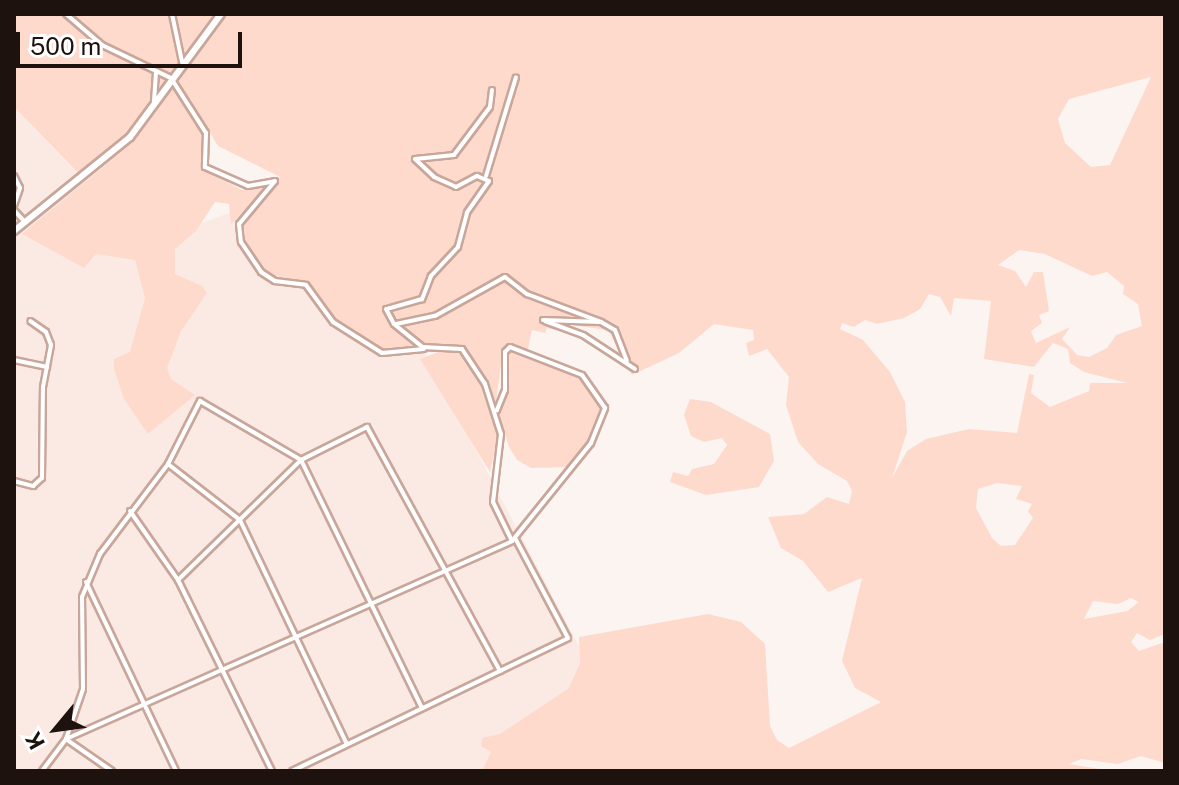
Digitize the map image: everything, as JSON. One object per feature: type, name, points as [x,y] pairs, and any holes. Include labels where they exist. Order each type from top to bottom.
[{"type":"street","points":[[66,14],[95,40],[171,78],[206,133],[205,167],[248,186],[275,181],[240,222],[241,242],[261,272],[273,280],[306,285],[333,322],[382,353],[426,348],[462,349],[497,410],[501,434],[493,502],[568,638],[292,771]]},
{"type":"street","points":[[172,14],[182,62]]},
{"type":"street","points":[[14,231],[78,184],[130,137],[182,62],[221,14]]},
{"type":"street","points":[[154,101],[159,82],[155,71]]},
{"type":"street","points":[[426,348],[394,324],[387,306],[415,305],[422,299],[431,276],[458,247],[467,213],[488,182],[486,176],[516,77]]},
{"type":"street","points":[[486,176],[456,187],[434,177],[415,160],[454,155],[490,107],[492,90]]},
{"type":"street","points":[[14,176],[20,188],[14,207],[24,221]]},
{"type":"street","points":[[394,324],[435,316],[505,277],[527,294],[615,330],[627,361]]},
{"type":"street","points":[[601,322],[543,320],[627,361],[635,369]]},
{"type":"street","points":[[14,481],[31,486],[42,478],[49,336],[30,321]]},
{"type":"street","points":[[66,739],[514,540],[591,443],[605,408],[582,375],[510,347],[505,352],[505,390],[497,410]]},
{"type":"street","points":[[14,360],[47,367]]},
{"type":"street","points":[[42,771],[66,739],[83,689],[81,615],[86,582],[130,511],[168,464],[200,401],[301,460],[422,708]]},
{"type":"street","points":[[178,580],[301,460],[370,428],[500,671]]},
{"type":"street","points":[[168,464],[240,520],[347,744]]},
{"type":"street","points":[[130,511],[178,580],[272,771]]},
{"type":"street","points":[[86,582],[176,771]]},
{"type":"street","points":[[66,739],[112,771]]},
{"type":"shaded area","points":[[14,14],[216,14],[122,139],[80,175],[14,107]]},
{"type":"shaded area","points":[[226,14],[1165,14],[1165,634],[1150,640],[1137,633],[1131,642],[1139,651],[1165,642],[1165,763],[1141,756],[1118,764],[1081,759],[1069,764],[1113,771],[482,771],[491,752],[481,746],[482,738],[500,734],[569,688],[580,663],[579,637],[708,614],[741,622],[765,644],[770,726],[777,740],[789,748],[881,702],[855,688],[842,661],[862,578],[828,592],[803,561],[781,548],[768,517],[804,514],[827,497],[849,504],[852,491],[847,481],[818,464],[798,442],[786,405],[789,377],[767,349],[749,356],[746,343],[754,340],[753,330],[714,324],[679,353],[632,375],[608,330],[556,323],[555,330],[547,328],[545,333],[532,330],[527,353],[510,346],[503,350],[496,402],[461,345],[379,350],[329,316],[311,286],[264,272],[244,244],[241,223],[280,177],[218,146],[177,79]],"holes":[[[1151,77],[1110,165],[1091,167],[1065,143],[1058,119],[1069,99]],[[1019,250],[1045,254],[1092,276],[1107,272],[1124,286],[1123,294],[1138,304],[1142,326],[1116,335],[1107,348],[1089,357],[1077,355],[1062,339],[1070,327],[1036,343],[1031,331],[1042,323],[1039,315],[1049,311],[1043,272],[1034,272],[1026,287],[1015,271],[998,265]],[[929,294],[940,297],[951,316],[954,298],[991,301],[984,359],[1034,367],[1053,343],[1068,349],[1070,363],[1084,372],[1127,383],[1090,383],[1089,391],[1050,407],[1031,393],[1034,375],[1029,374],[1017,433],[969,429],[926,439],[907,451],[892,478],[907,432],[905,402],[890,372],[863,340],[840,329],[842,323],[854,327],[865,320],[877,324],[904,318],[920,309]],[[997,483],[1022,486],[1016,499],[1032,504],[1028,511],[1033,518],[1015,545],[1001,546],[992,538],[976,508],[978,489]],[[1131,598],[1139,602],[1127,611],[1084,619],[1093,601],[1118,604]]]},
{"type":"shaded area","points":[[172,84],[202,130],[202,169],[242,190],[270,185],[231,224],[229,204],[215,202],[196,231],[175,249],[175,274],[202,286],[207,293],[181,331],[167,368],[171,379],[195,395],[148,434],[124,399],[114,369],[114,359],[130,352],[145,298],[135,260],[96,254],[84,268],[22,234],[133,142]]},
{"type":"shaded area","points":[[14,107],[86,183],[23,234],[96,254],[162,238],[331,175],[633,749],[628,771],[14,771]]},
{"type":"shaded area","points":[[449,348],[463,354],[488,398],[498,434],[490,472],[420,359]]},
{"type":"shaded area","points":[[511,350],[579,377],[599,401],[602,412],[591,438],[569,467],[531,468],[517,460],[509,447],[499,414],[506,353]]},
{"type":"shaded area","points":[[690,399],[711,402],[770,434],[774,461],[759,487],[706,495],[670,482],[673,472],[688,476],[692,469],[714,464],[727,445],[722,438],[704,442],[691,436],[684,415]]}]
